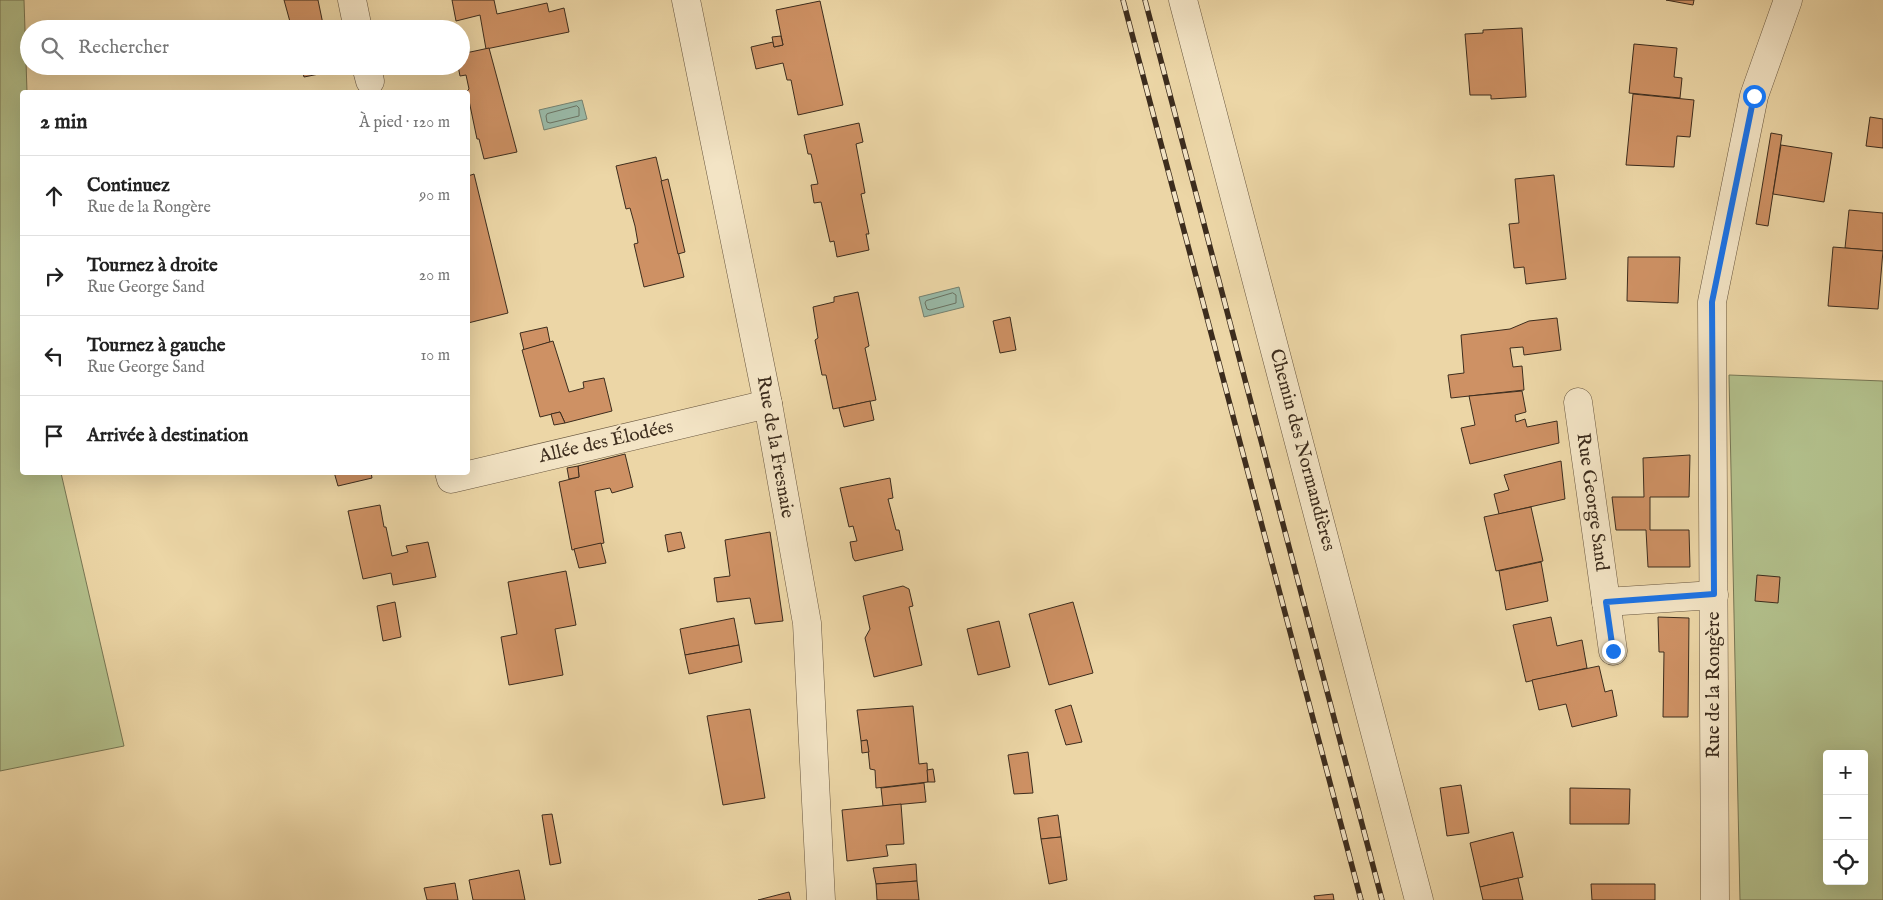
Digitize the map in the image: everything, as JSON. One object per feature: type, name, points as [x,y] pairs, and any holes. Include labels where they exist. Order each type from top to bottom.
[{"type":"street","points":[[352,0],[356,20]]},
{"type":"street","name":"Rue de la Fresnaie","points":[[686,0],[768,404],[807,623],[821,900]]},
{"type":"street","name":"Chemin des Normandières","points":[[1183,0],[1419,900]]},
{"type":"street","name":"Rue de la Rongère","points":[[1715,900],[1712,302],[1754,96],[1788,0]]},
{"type":"street","name":"Rue George Sand","points":[[1578,402],[1613,651]]},
{"type":"street","name":"Allée des Élodées","points":[[470,474],[768,404]]},
{"type":"street","name":"Allée des Élodées","points":[[449,475],[450,479],[467,475]]},
{"type":"street","points":[[1606,602],[1714,594]]},
{"type":"green space","points":[[0,0],[24,0],[25,20],[20,20],[20,75],[26,75],[27,90],[20,90],[20,475],[61,475],[124,746],[0,771]]},
{"type":"green space","points":[[1729,375],[1883,381],[1883,900],[1740,900]]},
{"type":"water","points":[[582,100],[587,119],[544,130],[539,110]]},
{"type":"water","points":[[959,287],[964,307],[924,317],[919,297]]},
{"type":"building","points":[[284,0],[318,0],[322,20],[290,20]]},
{"type":"building","points":[[452,0],[494,0],[497,14],[547,3],[549,12],[564,8],[569,32],[486,49],[480,15],[456,20]]},
{"type":"building","points":[[1666,0],[1694,0],[1693,5]]},
{"type":"building","points":[[820,1],[843,105],[798,115],[791,80],[787,80],[783,63],[756,69],[751,47],[773,42],[774,47],[783,45],[776,10]]},
{"type":"building","points":[[1522,28],[1526,97],[1491,99],[1491,95],[1470,95],[1465,34],[1483,33],[1483,30]]},
{"type":"building","points":[[781,36],[783,45],[774,47],[772,37]]},
{"type":"building","points":[[1634,44],[1677,48],[1674,77],[1682,78],[1680,98],[1629,93]]},
{"type":"building","points":[[489,48],[517,152],[484,159],[479,139],[477,139],[466,75],[470,75],[470,52]]},
{"type":"building","points":[[1633,94],[1694,100],[1690,137],[1677,136],[1674,167],[1626,165]]},
{"type":"building","points":[[1870,117],[1883,119],[1883,148],[1866,146]]},
{"type":"building","points":[[859,123],[863,142],[856,144],[865,193],[861,194],[869,234],[866,234],[869,250],[837,257],[834,241],[830,242],[821,202],[814,203],[811,185],[818,184],[811,154],[808,154],[804,135]]},
{"type":"building","points":[[1771,133],[1782,135],[1768,226],[1756,224]]},
{"type":"building","points":[[1781,145],[1832,153],[1824,202],[1773,194]]},
{"type":"building","points":[[656,157],[684,277],[644,287],[634,244],[638,243],[635,226],[630,208],[626,209],[616,166]]},
{"type":"building","points":[[474,174],[508,313],[470,322],[470,175]]},
{"type":"building","points":[[1554,175],[1566,279],[1526,284],[1524,267],[1514,268],[1509,224],[1519,223],[1515,179]]},
{"type":"building","points":[[668,179],[685,252],[678,254],[661,181]]},
{"type":"building","points":[[1849,210],[1883,213],[1883,251],[1845,248]]},
{"type":"building","points":[[1833,247],[1883,251],[1878,309],[1828,306]]},
{"type":"building","points":[[1628,257],[1680,257],[1678,303],[1627,301]]},
{"type":"building","points":[[858,292],[869,346],[865,348],[876,400],[833,409],[826,375],[822,375],[815,340],[818,338],[813,307],[834,302],[834,297]]},
{"type":"building","points":[[1010,317],[1016,350],[1000,353],[993,321]]},
{"type":"building","points":[[1557,318],[1561,350],[1524,355],[1523,347],[1510,348],[1513,367],[1522,366],[1524,390],[1451,398],[1448,375],[1464,373],[1461,335],[1510,329],[1529,321]]},
{"type":"building","points":[[547,327],[550,342],[524,350],[520,333]]},
{"type":"building","points":[[553,341],[569,392],[584,388],[583,382],[604,378],[612,411],[565,423],[560,412],[540,417],[522,350]]},
{"type":"building","points":[[1522,391],[1526,412],[1515,415],[1516,422],[1525,419],[1527,427],[1557,421],[1559,443],[1470,464],[1461,428],[1475,425],[1469,396]]},
{"type":"building","points":[[870,401],[874,420],[844,427],[839,408]]},
{"type":"building","points":[[560,412],[565,423],[554,425],[551,414]]},
{"type":"building","points":[[625,454],[633,487],[612,493],[610,488],[595,491],[604,543],[572,550],[559,482],[579,477],[578,466]]},
{"type":"building","points":[[1690,455],[1689,497],[1650,497],[1650,530],[1689,530],[1690,567],[1648,567],[1646,530],[1616,530],[1612,497],[1644,497],[1643,458]]},
{"type":"building","points":[[1561,461],[1565,499],[1499,514],[1494,494],[1509,490],[1504,475]]},
{"type":"building","points":[[578,466],[579,477],[569,479],[567,468]]},
{"type":"building","points":[[335,475],[372,475],[372,478],[338,486]]},
{"type":"building","points":[[890,478],[893,498],[888,499],[896,530],[899,530],[903,550],[855,561],[850,542],[857,541],[853,526],[849,527],[840,488]]},
{"type":"building","points":[[380,505],[392,556],[408,552],[406,546],[428,542],[436,577],[393,585],[391,573],[363,579],[348,511]]},
{"type":"building","points":[[1531,507],[1543,561],[1496,571],[1484,517]]},
{"type":"building","points":[[681,532],[685,548],[668,552],[665,535]]},
{"type":"building","points":[[770,532],[783,621],[755,624],[750,598],[717,602],[714,578],[730,576],[725,540]]},
{"type":"building","points":[[601,543],[606,563],[579,568],[574,549]]},
{"type":"building","points":[[1541,562],[1548,601],[1506,610],[1499,571]]},
{"type":"building","points":[[566,571],[576,625],[555,629],[563,675],[509,685],[501,637],[517,634],[508,582]]},
{"type":"building","points":[[1757,575],[1780,577],[1778,603],[1755,601]]},
{"type":"building","points":[[903,586],[909,589],[913,606],[909,607],[922,665],[874,677],[865,638],[870,629],[863,596]]},
{"type":"building","points":[[395,602],[401,637],[383,641],[377,606]]},
{"type":"building","points":[[1073,602],[1093,673],[1049,685],[1029,614]]},
{"type":"building","points":[[1551,617],[1557,646],[1582,640],[1587,668],[1526,682],[1513,625]]},
{"type":"building","points":[[1658,617],[1689,618],[1688,717],[1663,717],[1664,652],[1659,652]]},
{"type":"building","points":[[734,618],[739,645],[685,655],[680,629]]},
{"type":"building","points":[[999,621],[1010,667],[978,675],[967,629]]},
{"type":"building","points":[[739,645],[742,662],[689,674],[685,655]]},
{"type":"building","points":[[1599,666],[1605,692],[1612,690],[1617,716],[1572,727],[1566,704],[1539,710],[1532,680]]},
{"type":"building","points":[[1071,705],[1082,742],[1066,745],[1055,710]]},
{"type":"building","points":[[913,706],[919,764],[927,763],[928,782],[876,788],[875,770],[870,769],[867,740],[861,741],[857,710]]},
{"type":"building","points":[[750,709],[765,798],[723,805],[707,716]]},
{"type":"building","points":[[867,740],[869,752],[862,753],[861,741]]},
{"type":"building","points":[[1028,752],[1033,793],[1014,794],[1008,755]]},
{"type":"building","points":[[933,769],[935,782],[928,782],[927,770]]},
{"type":"building","points":[[924,783],[926,802],[883,806],[881,788]]},
{"type":"building","points":[[1461,785],[1469,833],[1447,836],[1440,788]]},
{"type":"building","points":[[1570,788],[1630,789],[1629,824],[1570,824]]},
{"type":"building","points":[[901,804],[904,844],[886,845],[888,856],[847,861],[842,810]]},
{"type":"building","points":[[552,814],[561,863],[550,865],[542,815]]},
{"type":"building","points":[[1058,815],[1061,837],[1041,839],[1038,818]]},
{"type":"building","points":[[1513,832],[1523,877],[1480,887],[1470,843]]},
{"type":"building","points":[[1061,837],[1067,880],[1049,884],[1041,839]]},
{"type":"building","points":[[916,864],[917,881],[876,884],[873,868]]},
{"type":"building","points":[[519,870],[525,900],[473,900],[469,880]]},
{"type":"building","points":[[1518,878],[1523,900],[1483,900],[1480,887]]},
{"type":"building","points":[[917,881],[919,900],[877,900],[876,884]]},
{"type":"building","points":[[455,883],[458,900],[427,900],[424,888]]},
{"type":"building","points":[[1591,884],[1655,884],[1655,900],[1592,900]]},
{"type":"building","points":[[789,892],[791,900],[758,900]]},
{"type":"building","points":[[1333,894],[1334,900],[1315,900],[1314,896]]},
{"type":"railway","points":[[1123,0],[1361,900]]},
{"type":"railway","points":[[1145,0],[1382,900]]},
{"type":"route","points":[[1613,651],[1606,602],[1714,594],[1712,302],[1754,96]]}]
